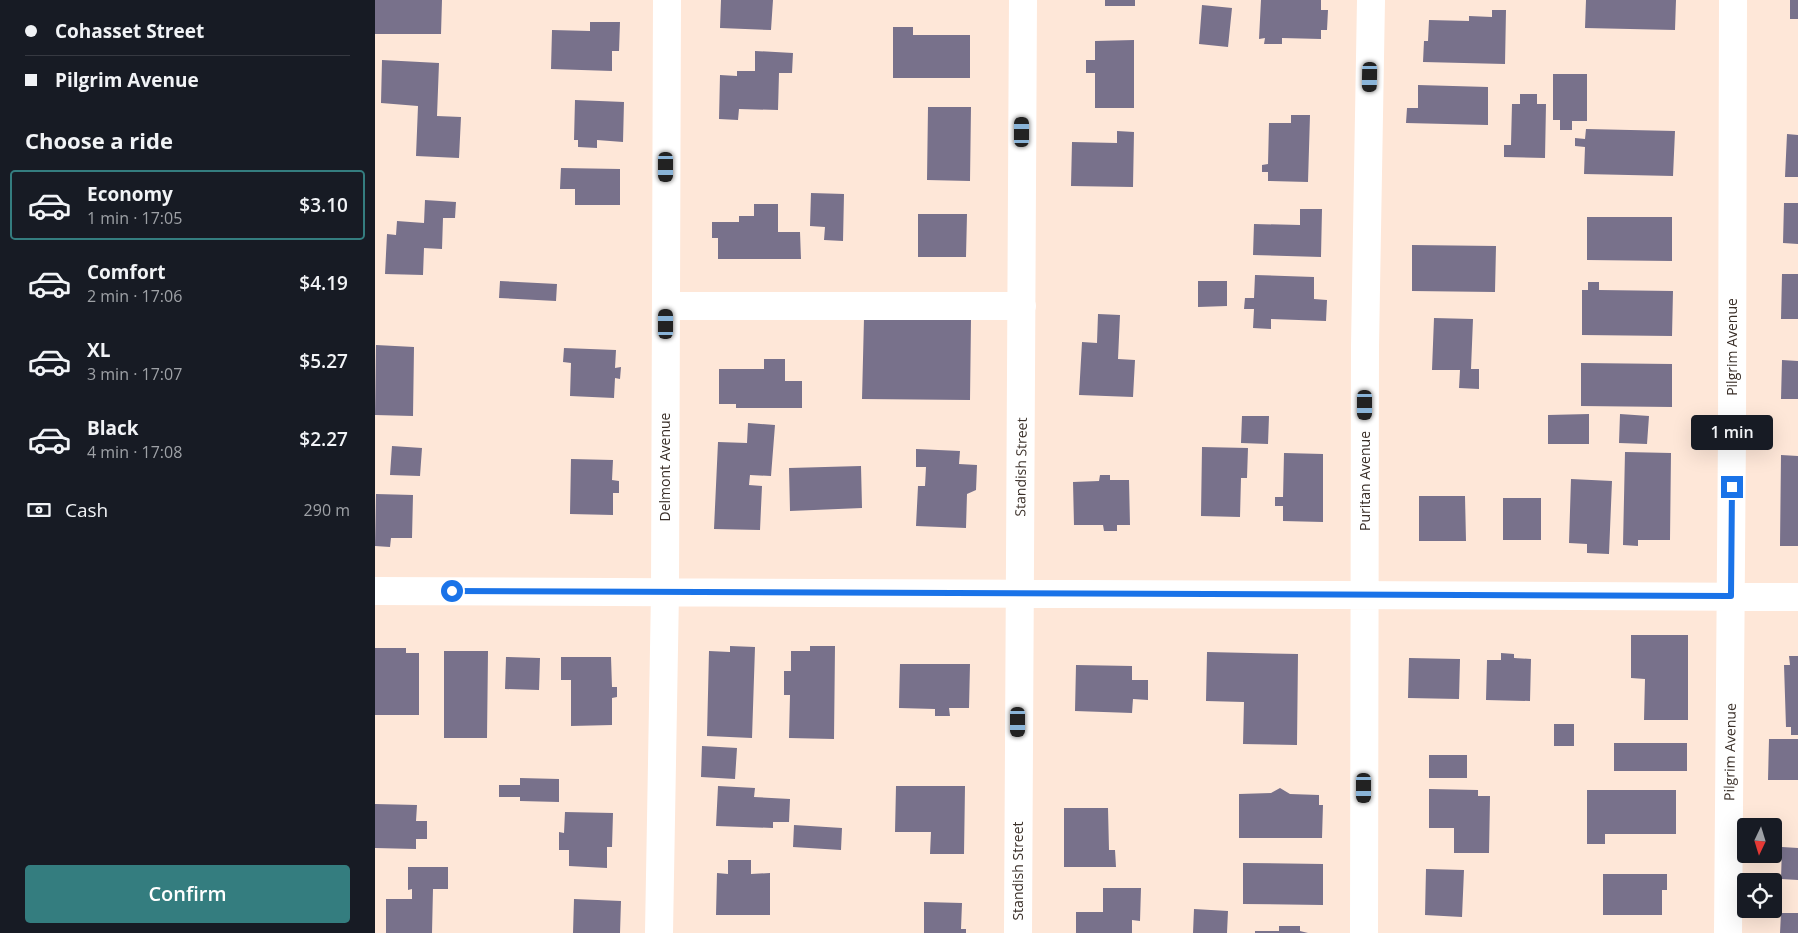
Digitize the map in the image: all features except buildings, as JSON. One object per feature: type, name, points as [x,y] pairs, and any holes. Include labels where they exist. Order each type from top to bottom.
[{"type":"street","name":"Delmont Avenue","points":[[659,933],[665,592],[667,0]]},
{"type":"street","name":"Standish Street","points":[[1018,933],[1023,0]]},
{"type":"street","name":"Puritan Avenue","points":[[1364,933],[1365,346],[1371,0]]},
{"type":"street","name":"Pilgrim Avenue","points":[[1728,933],[1733,0]]},
{"type":"street","points":[[666,306],[1022,306]]},
{"type":"street","points":[[375,591],[1019,592],[1798,597]]},
{"type":"route","points":[[452,591],[1731,596],[1732,487]]}]
